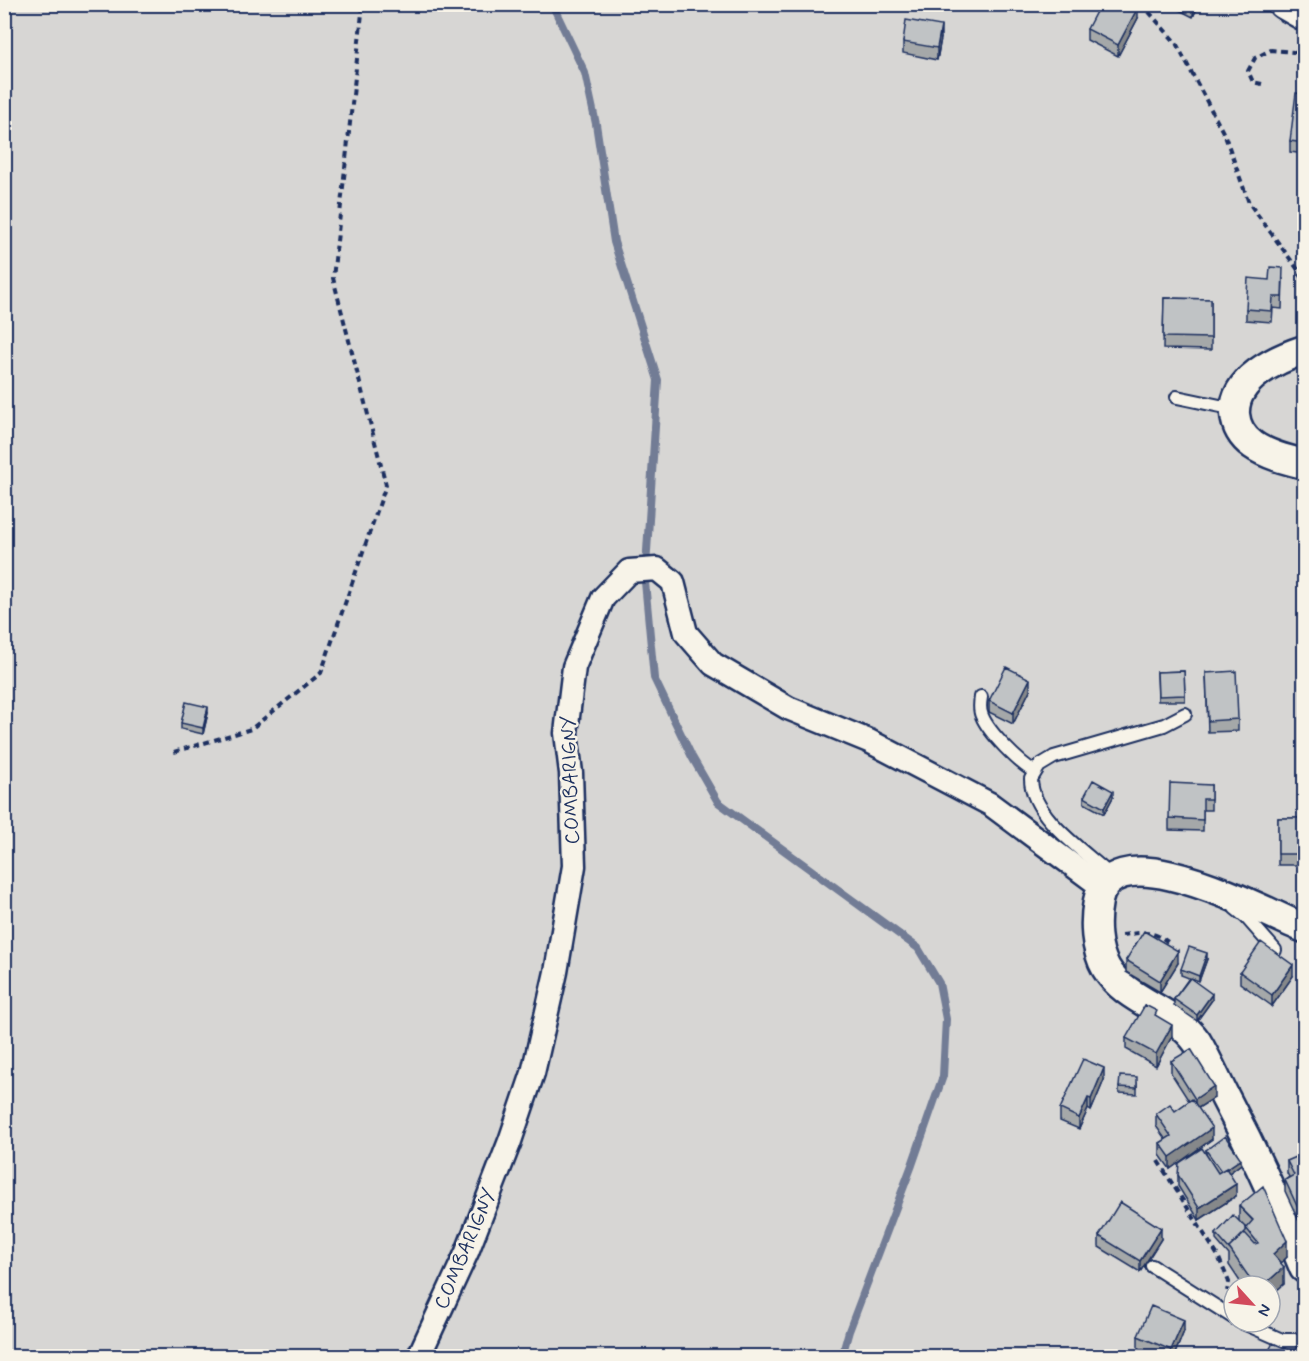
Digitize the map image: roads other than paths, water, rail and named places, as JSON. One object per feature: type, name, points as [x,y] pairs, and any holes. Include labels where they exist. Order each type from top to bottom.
[{"type":"street","points":[[1282,4],[1305,16]]},
{"type":"street","points":[[1305,350],[1279,360],[1255,375],[1238,396],[1235,406],[1238,428],[1253,445],[1280,457],[1305,464]]},
{"type":"street","name":"COMBARIGNY","points":[[419,1356],[467,1252],[510,1141],[533,1072],[556,972],[574,866],[571,773],[566,733],[574,667],[603,598],[629,571],[657,569],[673,582],[686,633],[713,664],[788,708],[869,741],[990,804],[1107,882]]},
{"type":"street","points":[[1305,928],[1232,896],[1186,880],[1153,873],[1127,873],[1107,882],[1096,911],[1097,936],[1101,955],[1111,974],[1126,989],[1182,1026],[1198,1044],[1247,1140],[1305,1268]]},
{"type":"lane","points":[[1177,397],[1220,406],[1235,406]]},
{"type":"lane","points":[[981,697],[981,715],[985,722],[1012,756],[1035,772]]},
{"type":"lane","points":[[1107,882],[1050,821],[1041,808],[1031,784],[1035,772],[1039,766],[1054,757],[1164,725],[1185,714]]},
{"type":"lane","points":[[1232,896],[1232,905],[1246,917],[1275,950]]},
{"type":"lane","points":[[1152,1266],[1222,1310]]},
{"type":"lane","points":[[1269,1334],[1282,1340],[1305,1340]]},
{"type":"waterway","points":[[552,4],[585,73],[596,124],[614,242],[658,380],[645,582],[654,678],[692,757],[718,802],[918,948],[939,983],[946,1019],[943,1076],[849,1331],[842,1356]]}]
